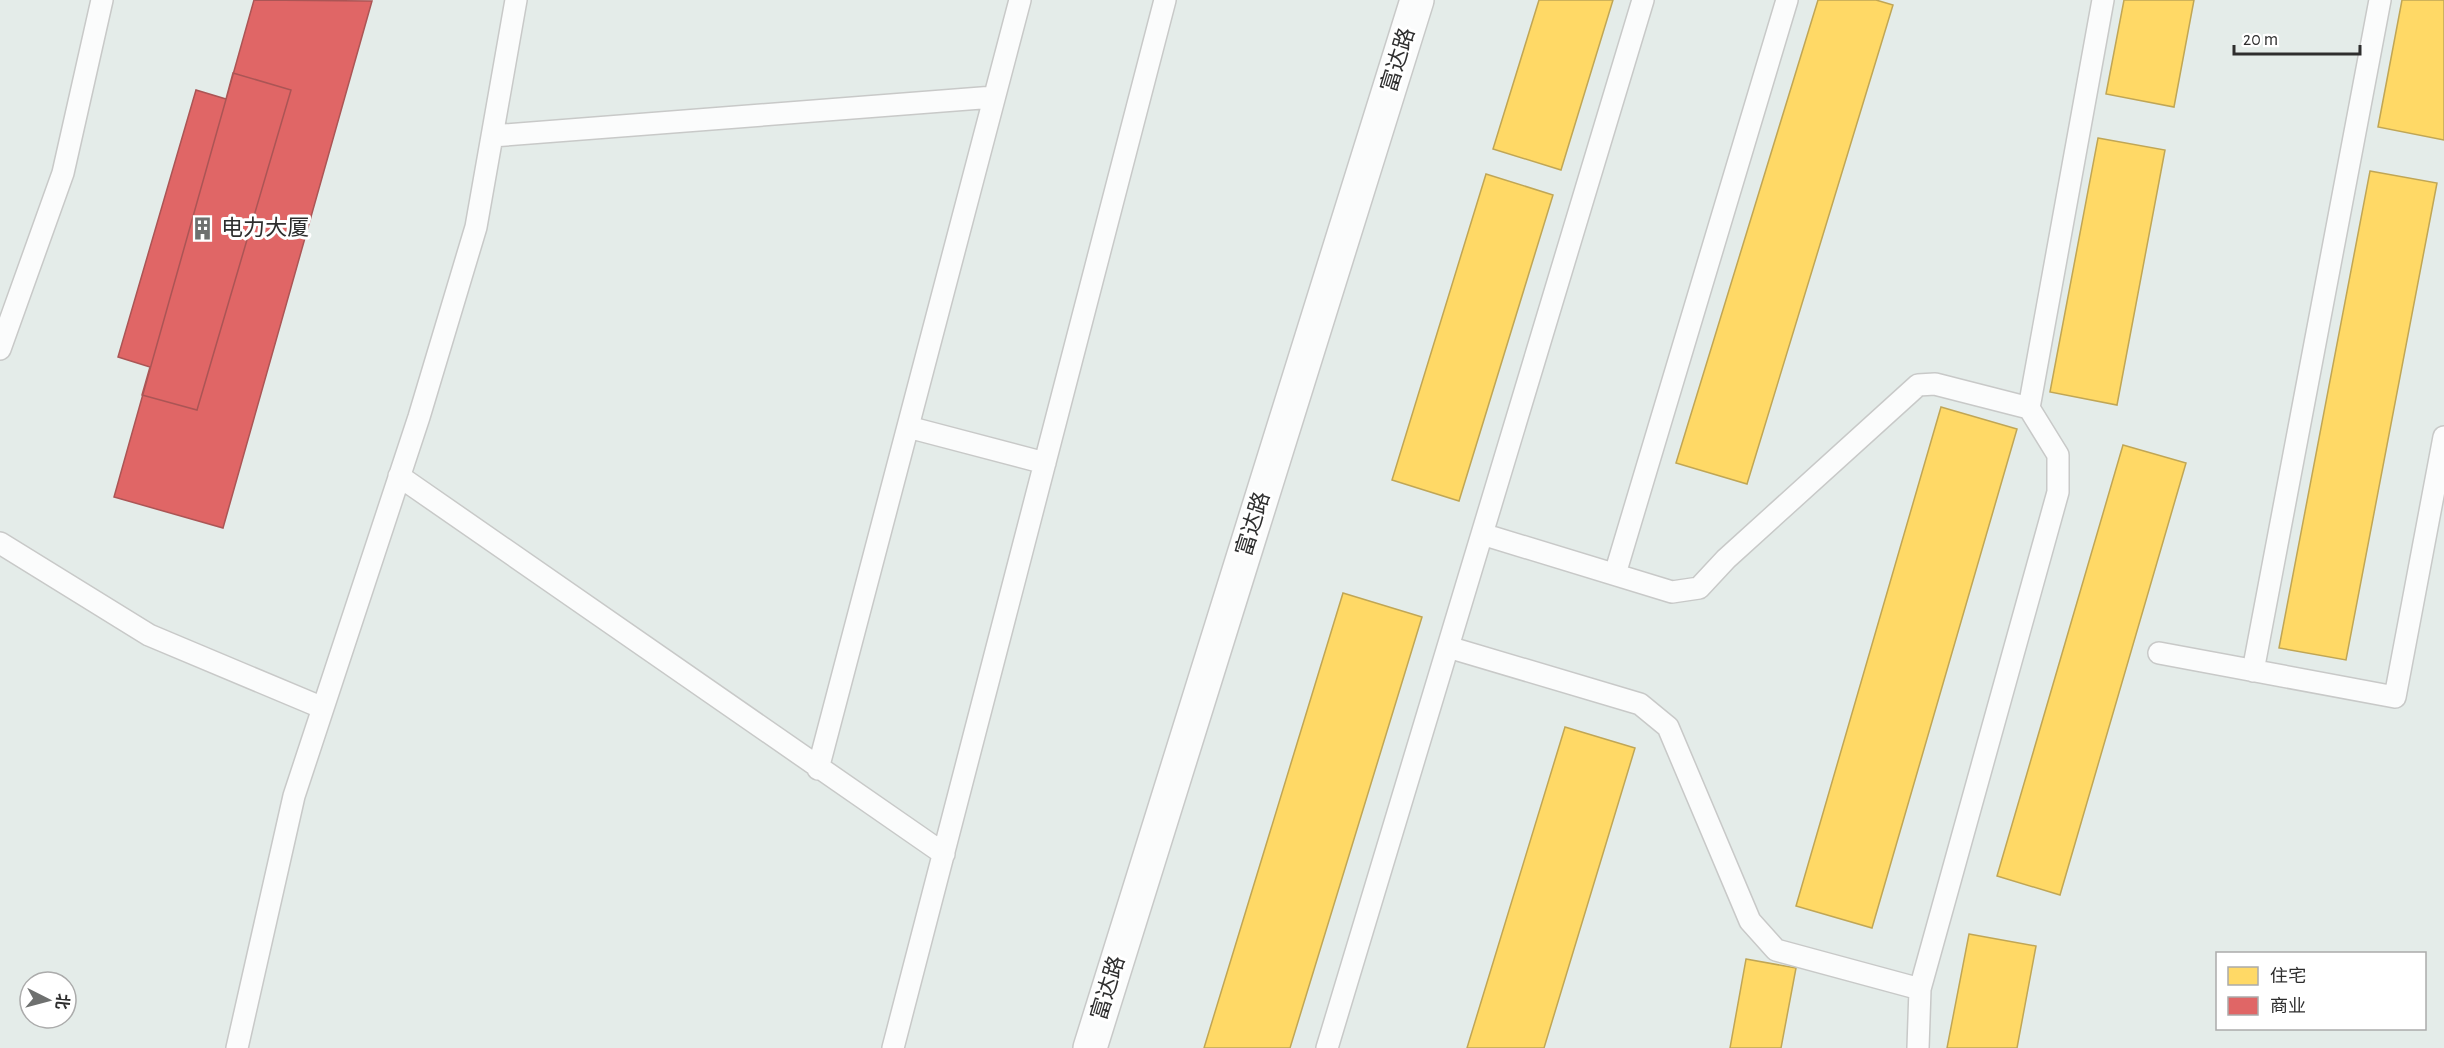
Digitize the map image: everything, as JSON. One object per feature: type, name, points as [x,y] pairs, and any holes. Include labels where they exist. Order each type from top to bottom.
[{"type":"street","name":"富达路","points":[[1090,1048],[1416,0]]},
{"type":"lane","points":[[0,349],[63,173],[102,0]]},
{"type":"lane","points":[[237,1048],[294,796],[399,476],[476,227],[516,0]]},
{"type":"lane","points":[[818,769],[1020,0]]},
{"type":"lane","points":[[893,1048],[1165,0]]},
{"type":"lane","points":[[1327,1048],[1643,0]]},
{"type":"lane","points":[[1614,574],[1787,0]]},
{"type":"lane","points":[[1918,1048],[1920,989],[2058,492],[2058,455],[2029,408],[2103,0]]},
{"type":"lane","points":[[2253,671],[2380,0]]},
{"type":"lane","points":[[492,136],[994,97]]},
{"type":"lane","points":[[1482,534],[1672,592],[1699,588],[1726,559],[1918,385],[1935,384],[2029,408]]},
{"type":"lane","points":[[908,427],[1045,464]]},
{"type":"lane","points":[[2159,653],[2395,697],[2444,436]]},
{"type":"lane","points":[[399,476],[818,769],[944,854]]},
{"type":"lane","points":[[0,543],[149,635],[323,708]]},
{"type":"lane","points":[[1448,647],[1640,704],[1668,727],[1750,921],[1776,950],[1920,989]]},
{"type":"building: 住宅","points":[[1539,0],[1613,0],[1561,170],[1493,149]]},
{"type":"building: 住宅","points":[[1818,0],[1876,0],[1893,5],[1747,484],[1676,463]]},
{"type":"building: 住宅","points":[[2124,0],[2194,0],[2174,107],[2106,94]]},
{"type":"building: 住宅","points":[[2402,0],[2444,0],[2444,140],[2378,127]]},
{"type":"building: 住宅","points":[[2098,138],[2165,150],[2117,405],[2050,392]]},
{"type":"building: 住宅","points":[[2370,171],[2437,183],[2346,660],[2279,648]]},
{"type":"building: 住宅","points":[[1486,174],[1553,195],[1459,501],[1392,480]]},
{"type":"building: 住宅","points":[[1941,407],[2017,429],[1872,928],[1796,906]]},
{"type":"building: 住宅","points":[[2123,445],[2186,463],[2060,895],[1997,876]]},
{"type":"building: 住宅","points":[[1343,593],[1422,617],[1290,1048],[1204,1048]]},
{"type":"building: 住宅","points":[[1565,727],[1635,748],[1544,1048],[1467,1048]]},
{"type":"building: 住宅","points":[[1969,934],[2036,946],[2017,1048],[1947,1048]]},
{"type":"building: 住宅","points":[[1746,959],[1796,968],[1781,1048],[1730,1048]]},
{"type":"building: 商业","points":[[254,0],[372,1],[223,528],[114,497]]},
{"type":"building: 商业","name":"电力大厦","points":[[233,73],[291,90],[197,410],[142,395],[150,367],[118,357],[196,90],[226,99]]},
{"type":"place","name":"电力大厦","points":[[203,228]]}]
